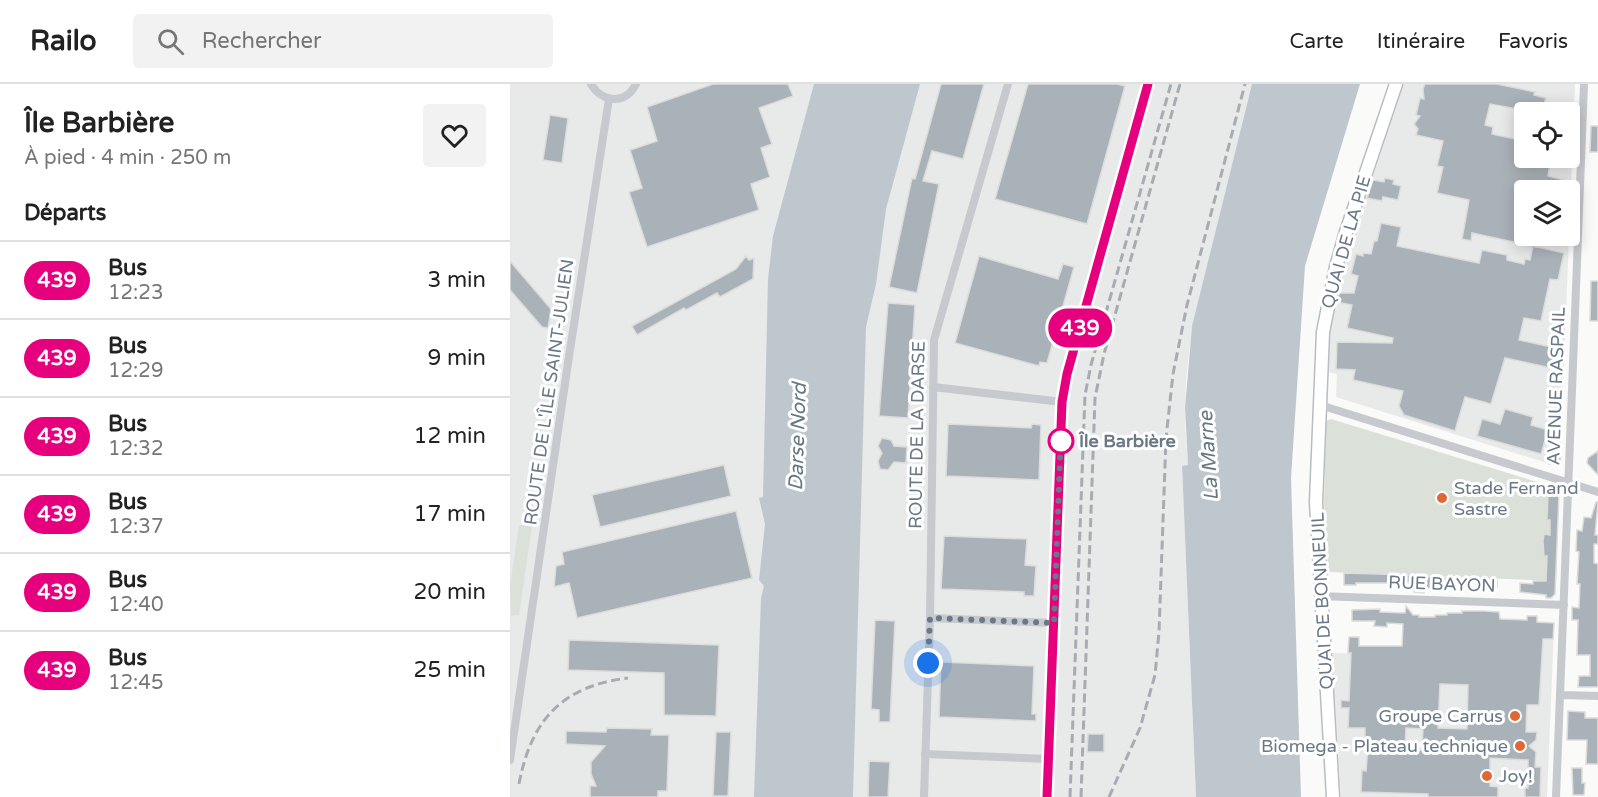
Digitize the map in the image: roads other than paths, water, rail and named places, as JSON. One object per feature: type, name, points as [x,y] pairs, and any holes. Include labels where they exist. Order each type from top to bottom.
[{"type":"street","points":[[591,84],[596,92],[609,99],[624,98],[636,84]]},
{"type":"street","name":"ROUTE DE LA DARSE","points":[[924,797],[930,618],[934,340],[1008,84]]},
{"type":"street","points":[[1047,797],[1062,402],[1067,374],[1148,84]]},
{"type":"street","name":"QUAI DE LA PIE","points":[[1320,405],[1323,332],[1336,267],[1396,84]]},
{"type":"street","name":"AVENUE RASPAIL","points":[[1556,797],[1584,84]]},
{"type":"street","name":"ROUTE DE L'ÎLE SAINT-JULIEN","points":[[510,760],[609,99]]},
{"type":"street","points":[[933,387],[1062,402]]},
{"type":"street","points":[[1320,405],[1598,492]]},
{"type":"street","name":"QUAI DE BONNEUIL","points":[[1320,405],[1316,502],[1333,797]]},
{"type":"street","name":"RUE BAYON","points":[[1321,596],[1564,605]]},
{"type":"street","points":[[930,618],[1054,623]]},
{"type":"street","points":[[1560,695],[1598,696]]},
{"type":"street","points":[[925,754],[1049,759]]},
{"type":"water","name":"Darse Nord","points":[[814,84],[920,84],[886,209],[876,284],[866,327],[853,797],[754,797],[761,598],[764,586],[759,580],[765,524],[759,498],[763,497],[768,279],[773,236]]},
{"type":"water","name":"La Marne","points":[[1252,84],[1360,84],[1305,266],[1291,478],[1301,797],[1196,797],[1182,466],[1188,465],[1185,408],[1192,326]]},
{"type":"railway","points":[[1070,797],[1085,395],[1091,365],[1171,84]]},
{"type":"railway","points":[[1081,797],[1095,398],[1104,354],[1180,84]]},
{"type":"railway","points":[[1109,797],[1140,728],[1155,675],[1159,632],[1166,438],[1173,374],[1187,305],[1245,84]]},
{"type":"railway","points":[[519,784],[524,761],[532,742],[541,724],[553,710],[568,698],[585,689],[605,682],[628,678]]},
{"type":"place","name":"Île Barbière","points":[[1061,441]]},
{"type":"place","name":"Stade Fernand Sastre","points":[[1442,498]]},
{"type":"place","name":"Groupe Carrus","points":[[1515,716]]},
{"type":"place","name":"Biomega - Plateau technique","points":[[1520,746]]},
{"type":"place","name":"Joy!","points":[[1487,776]]}]
